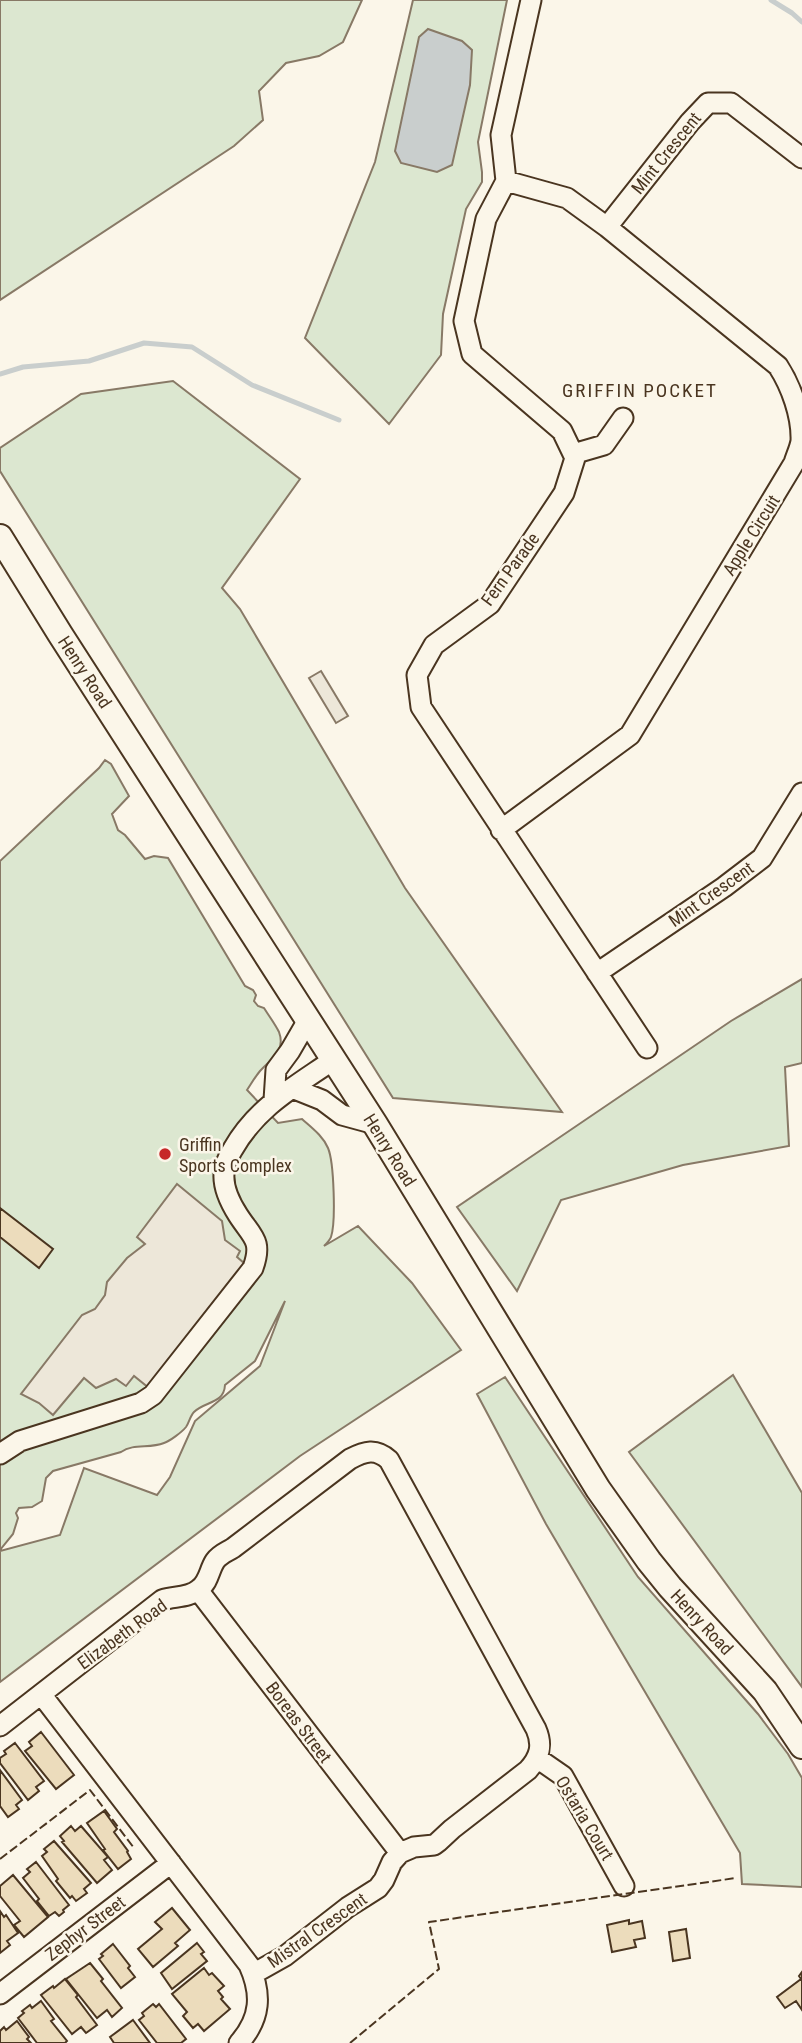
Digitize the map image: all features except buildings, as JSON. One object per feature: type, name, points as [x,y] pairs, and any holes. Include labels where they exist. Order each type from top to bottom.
[{"type":"main road","name":"Henry Road","points":[[0,537],[375,1124],[622,1525],[670,1587],[765,1691],[802,1745]]},
{"type":"street","points":[[531,0],[501,135],[506,181],[486,219],[464,321],[472,354],[562,431],[573,454],[604,445],[623,418]]},
{"type":"street","name":"Mint Crescent","points":[[607,226],[708,103],[731,103],[802,158]]},
{"type":"street","name":"Apple Circuit","points":[[501,830],[630,735],[794,463],[801,441],[788,382],[778,366],[607,226],[567,198],[506,181]]},
{"type":"street","name":"Fern Parade","points":[[573,454],[575,458],[564,493],[490,604],[435,645],[417,675],[421,707],[647,1048]]},
{"type":"street","name":"Mint Crescent","points":[[597,973],[762,858],[802,793]]},
{"type":"street","points":[[274,1100],[276,1070],[308,1020]]},
{"type":"street","points":[[0,1454],[20,1441],[141,1403],[153,1395],[253,1268],[258,1253],[256,1242],[226,1192],[223,1176],[226,1162],[240,1137],[260,1112],[333,1060]]},
{"type":"street","points":[[292,1088],[322,1100],[342,1115],[375,1124]]},
{"type":"street","points":[[198,1590],[207,1580],[219,1556],[242,1542],[350,1459],[363,1452],[376,1452],[385,1456],[393,1466],[536,1728],[541,1744],[537,1758],[528,1770],[438,1842],[400,1853]]},
{"type":"street","name":"Elizabeth Road","points":[[0,1726],[162,1600],[188,1595],[198,1590]]},
{"type":"street","name":"Boreas Street","points":[[198,1590],[400,1853]]},
{"type":"street","name":"Mistral Crescent","points":[[41,1694],[243,1956],[253,1974],[285,1956],[348,1907],[378,1888],[400,1853]]},
{"type":"street","name":"Ostaria Court","points":[[537,1758],[563,1776],[624,1886]]},
{"type":"street","name":"Zephyr Street","points":[[0,1994],[171,1863]]},
{"type":"street","points":[[239,2043],[256,2013],[258,1993],[253,1974]]},
{"type":"green space","points":[[0,0],[362,0],[343,42],[319,56],[286,63],[259,91],[263,120],[234,146],[0,300]]},
{"type":"green space","points":[[413,0],[507,0],[478,142],[482,182],[466,209],[443,314],[441,355],[389,424],[305,338],[375,162]]},
{"type":"green space","points":[[173,381],[300,479],[222,588],[240,609],[405,888],[562,1112],[393,1098],[0,471],[0,448],[81,394]]},
{"type":"green space","name":"Griffin Sports Complex","points":[[105,760],[111,764],[129,796],[112,814],[118,830],[145,859],[154,856],[168,858],[245,986],[253,990],[256,995],[254,1001],[264,1008],[279,1032],[279,1050],[247,1090],[278,1123],[302,1119],[328,1148],[334,1206],[331,1237],[324,1246],[358,1226],[412,1283],[461,1350],[300,1456],[0,1682],[0,1551],[60,1535],[84,1468],[157,1495],[170,1477],[195,1421],[260,1366],[285,1301],[255,1361],[225,1385],[218,1399],[198,1408],[182,1431],[158,1445],[126,1449],[53,1471],[46,1478],[42,1501],[32,1507],[19,1508],[13,1534],[0,1550],[0,861]]},
{"type":"green space","points":[[802,979],[802,1063],[785,1067],[789,1146],[683,1165],[561,1200],[517,1291],[457,1207],[731,1021]]},
{"type":"green space","points":[[733,1375],[802,1493],[802,1687],[629,1452]]},
{"type":"green space","points":[[505,1377],[638,1577],[758,1714],[802,1778],[802,1887],[742,1884],[740,1853],[546,1524],[477,1394]]},
{"type":"shaded area","points":[[428,29],[462,41],[472,50],[470,85],[452,165],[437,172],[401,163],[395,151],[419,37]]},
{"type":"shaded area","points":[[321,671],[348,716],[336,723],[309,678]]},
{"type":"shaded area","points":[[177,1184],[222,1221],[225,1240],[240,1251],[237,1257],[245,1264],[149,1388],[134,1376],[126,1386],[116,1379],[96,1388],[84,1378],[53,1415],[39,1403],[21,1394],[82,1315],[95,1309],[105,1295],[107,1282],[127,1258],[145,1244],[137,1237]]},
{"type":"waterway","points":[[771,0],[802,22]]},
{"type":"waterway","points":[[0,374],[23,367],[89,361],[144,343],[192,347],[252,385],[339,420]]},
{"type":"fence","points":[[0,1859],[90,1790],[134,1848]]},
{"type":"fence","points":[[350,2043],[439,1969],[429,1922],[736,1878]]},
{"type":"place","name":"Griffin Sports Complex","points":[[165,1154]]},
{"type":"district","name":"GRIFFIN POCKET","points":[[640,390]]}]
